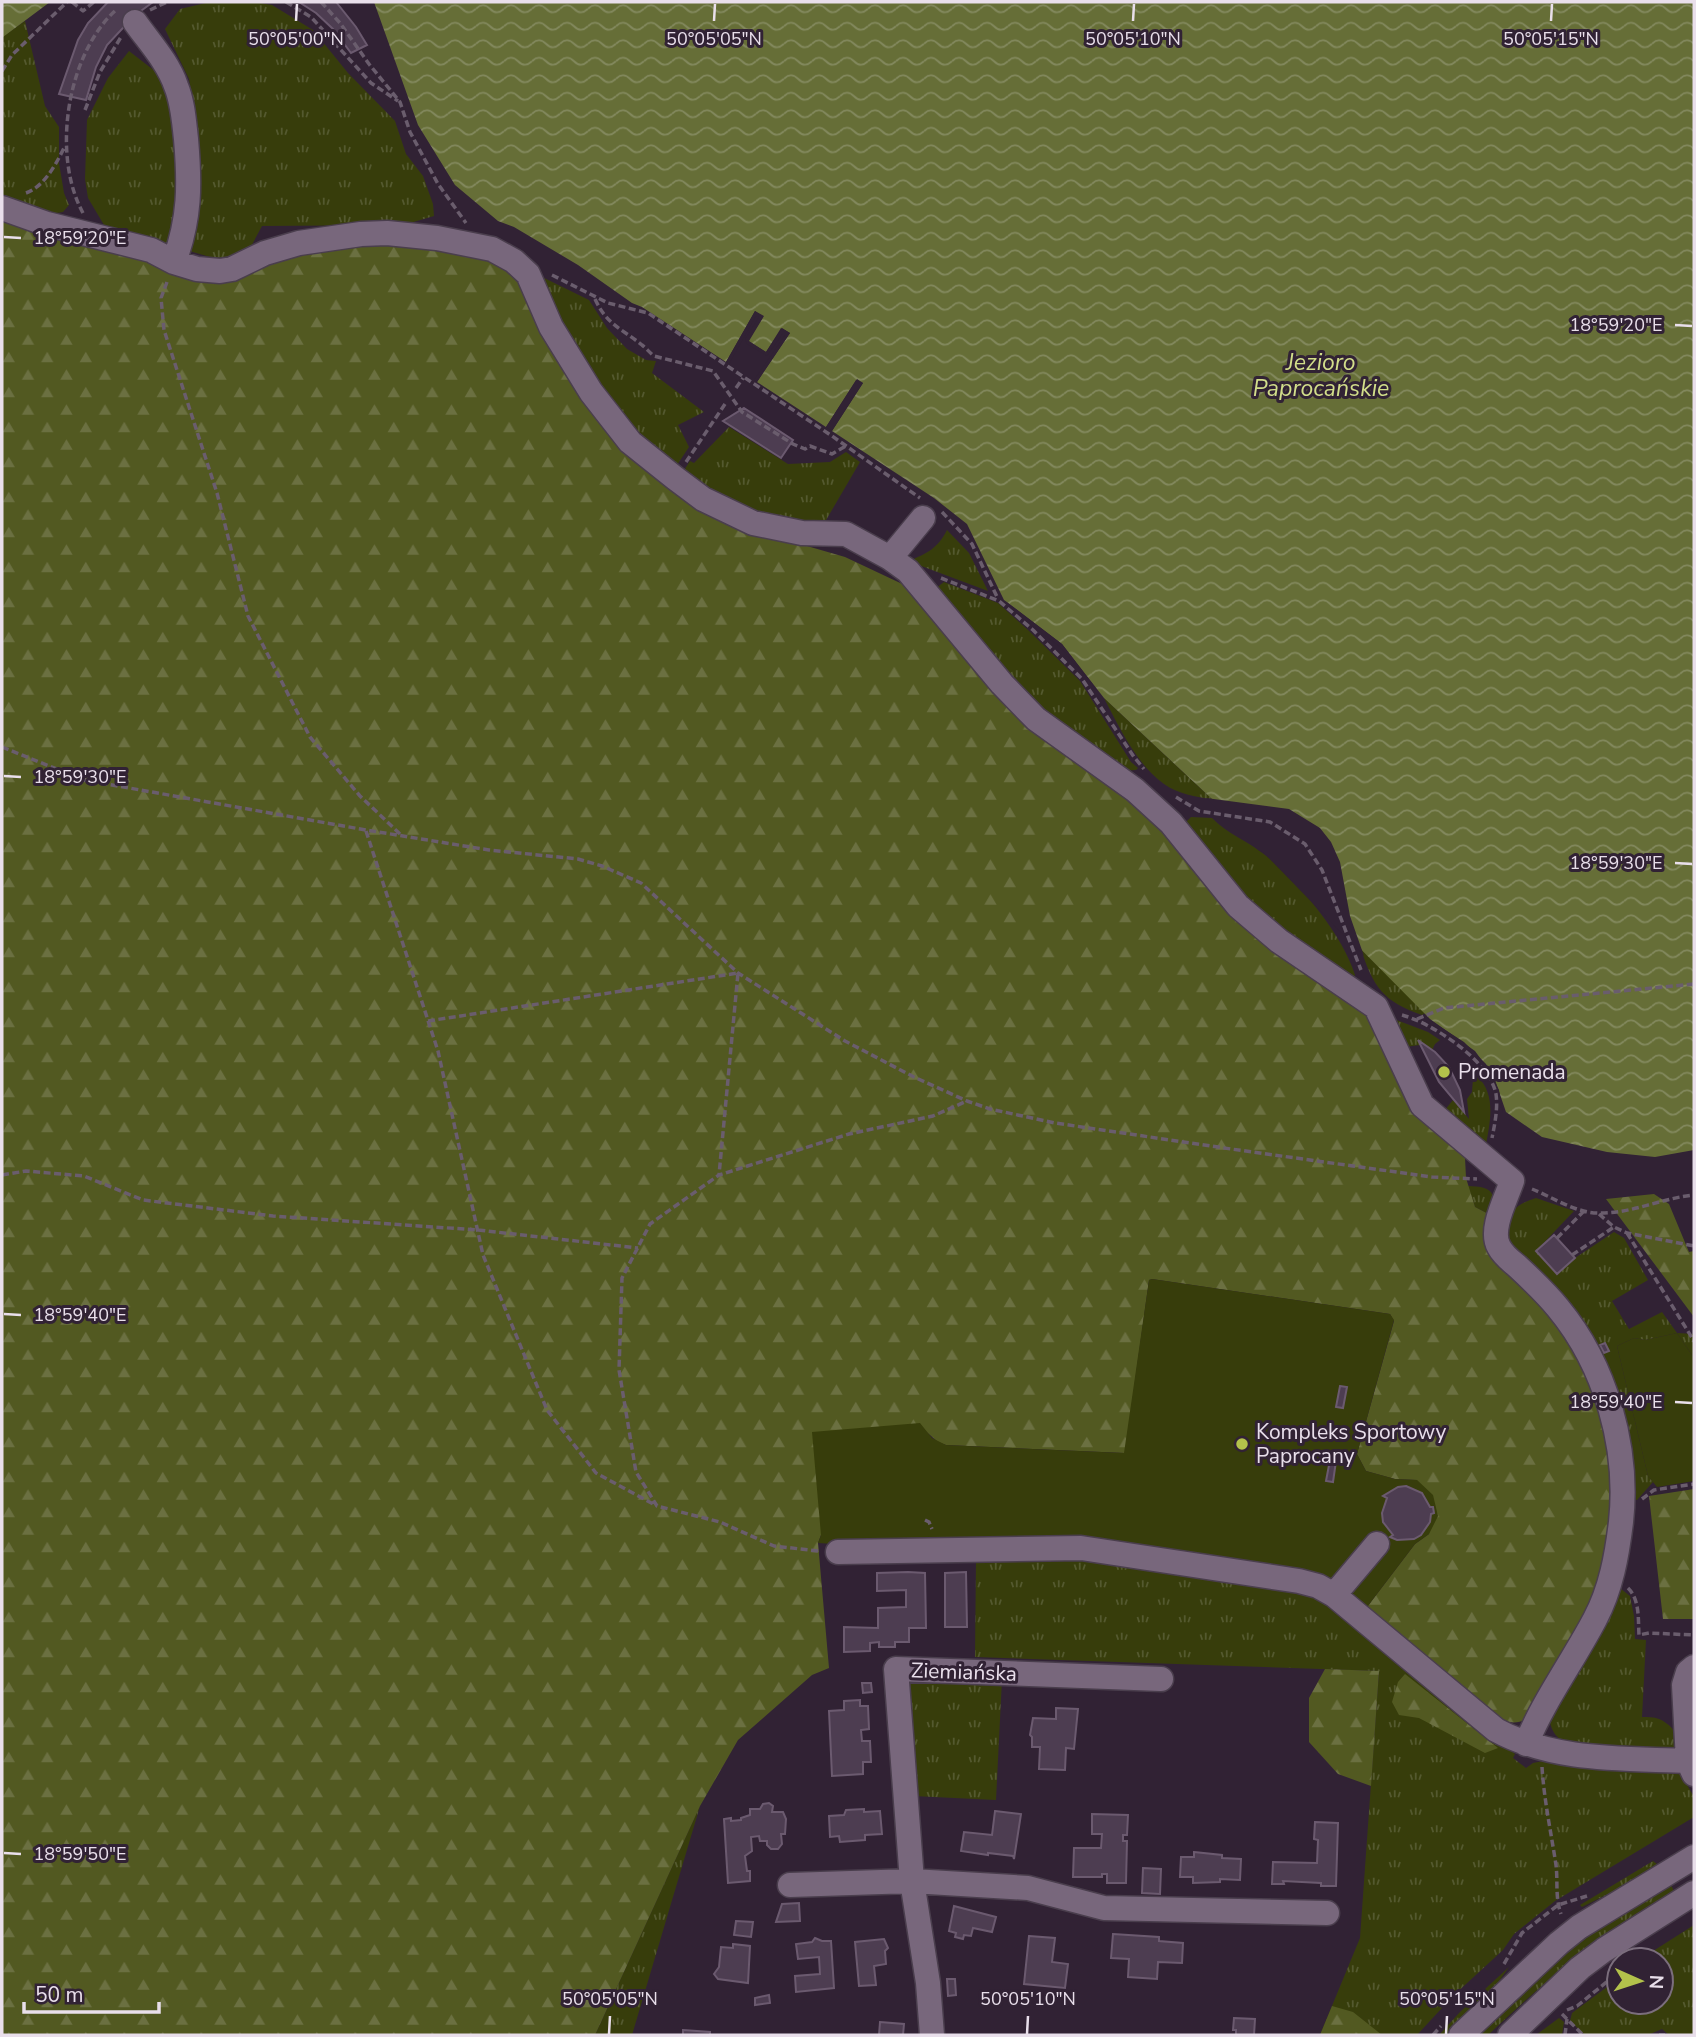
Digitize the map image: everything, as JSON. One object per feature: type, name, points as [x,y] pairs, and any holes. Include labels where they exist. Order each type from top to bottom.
[{"type":"street","points":[[128,14],[163,61],[176,86],[184,116],[189,185],[188,212],[184,235],[174,262]]},
{"type":"street","points":[[12,202],[47,224],[151,250],[174,262],[197,269],[232,269],[265,253],[299,243],[374,233],[438,238],[492,249],[514,261],[528,274],[551,327],[592,392],[630,442],[703,499],[753,523],[802,533],[846,534],[899,564],[1002,684],[1036,719],[1135,790],[1171,823],[1238,906],[1279,941],[1376,1007],[1422,1105],[1512,1181],[1497,1229],[1498,1247],[1558,1308],[1593,1361],[1619,1446],[1621,1521],[1613,1573],[1595,1618],[1535,1723],[1533,1746]]},
{"type":"street","points":[[899,564],[927,512]]},
{"type":"street","points":[[1334,1595],[1377,1544]]},
{"type":"street","points":[[838,1552],[1081,1548],[1318,1586],[1334,1595],[1496,1730],[1559,1754],[1691,1768],[1690,1708],[1684,1685],[1688,1672],[1694,1667]]},
{"type":"street","name":"Ziemiańska","points":[[932,2035],[928,1983],[912,1881],[896,1670],[1161,1679]]},
{"type":"street","points":[[1461,2035],[1579,1927],[1694,1857]]},
{"type":"street","points":[[790,1885],[912,1881],[1028,1888],[1104,1908],[1327,1913]]},
{"type":"street","points":[[1510,2035],[1588,1962],[1694,1893]]},
{"type":"path","points":[[2,71],[12,55],[70,2],[83,11],[94,2]]},
{"type":"path","points":[[104,238],[88,221],[69,178],[66,118],[79,70],[96,33],[128,14],[167,2]]},
{"type":"path","points":[[286,2],[311,17],[371,83],[400,102]]},
{"type":"path","points":[[321,2],[400,102],[421,153],[458,215]]},
{"type":"path","points":[[85,110],[128,14]]},
{"type":"path","points":[[12,202],[33,191],[53,170],[66,145]]},
{"type":"path","points":[[174,262],[161,298],[164,330],[217,493],[248,616],[310,737],[360,796],[401,835]]},
{"type":"path","points":[[550,274],[594,297],[648,313],[846,446],[927,512],[943,513],[972,544],[999,601]]},
{"type":"path","points":[[594,297],[602,315],[631,339],[643,345],[647,351],[654,356],[713,371],[742,412],[793,444],[805,449],[810,446],[832,454],[846,446]]},
{"type":"path","points":[[736,388],[743,377]]},
{"type":"path","points":[[675,478],[725,404]]},
{"type":"path","points":[[899,564],[935,575],[999,601],[1033,630],[1082,679],[1133,757],[1148,773]]},
{"type":"path","points":[[2,747],[84,780],[366,831],[578,859],[621,873],[641,883],[738,974],[845,1041],[967,1101],[989,1109],[1055,1123],[1432,1177],[1512,1181],[1584,1211],[1599,1214],[1694,1195]]},
{"type":"path","points":[[1172,795],[1199,811],[1270,822],[1305,844],[1322,870],[1362,973]]},
{"type":"path","points":[[366,831],[438,1051],[483,1255],[547,1410],[596,1473],[657,1506],[720,1522],[774,1546],[838,1552]]},
{"type":"path","points":[[428,1021],[738,974]]},
{"type":"path","points":[[719,1175],[738,974]]},
{"type":"path","points":[[1417,1019],[1444,1007],[1694,984]]},
{"type":"path","points":[[1376,1007],[1417,1019],[1452,1040],[1478,1063],[1496,1091],[1492,1140],[1483,1157]]},
{"type":"path","points":[[657,1506],[636,1472],[619,1370],[622,1278],[650,1224],[719,1175],[849,1134],[933,1116],[967,1101]]},
{"type":"path","points":[[2,1175],[26,1171],[84,1177],[143,1200],[273,1216],[478,1230],[638,1248]]},
{"type":"path","points":[[1557,1238],[1584,1211]]},
{"type":"path","points":[[1599,1214],[1614,1227],[1627,1233],[1694,1246]]},
{"type":"path","points":[[1572,1255],[1614,1227]]},
{"type":"path","points":[[1627,1233],[1694,1341]]},
{"type":"path","points":[[1688,1331],[1694,1330]]},
{"type":"path","points":[[1638,1502],[1654,1490],[1694,1484]]},
{"type":"path","points":[[1638,1611],[1639,1635],[1694,1635]]},
{"type":"path","points":[[1533,1746],[1556,1869],[1561,1914]]},
{"type":"path","points":[[1561,2012],[1583,2035]]},
{"type":"path","points":[[1564,2035],[1567,2019]]},
{"type":"path","points":[[1659,2035],[1665,2035]]},
{"type":"green space","points":[[210,2],[254,2],[272,5],[313,30],[348,73],[395,121],[406,154],[423,176],[433,204],[434,216],[403,225],[262,226],[248,252],[217,259],[186,250],[199,174],[198,132],[189,79],[165,29],[180,9]]},
{"type":"green space","points":[[25,21],[45,106],[59,127],[59,163],[69,205],[63,212],[50,214],[2,201],[2,37]]},
{"type":"green space","points":[[129,51],[160,75],[175,114],[181,151],[174,246],[107,230],[88,198],[85,179],[87,120],[108,78]]},
{"type":"green space","points":[[2,219],[158,265],[267,258],[377,240],[489,256],[523,275],[582,399],[734,525],[845,557],[915,590],[1129,794],[1356,1000],[1465,1158],[1466,1178],[1475,1207],[1494,1217],[1530,1288],[1586,1365],[1605,1416],[1615,1496],[1603,1578],[1527,1719],[1507,1722],[1495,1718],[1364,1611],[1415,1544],[1429,1534],[1417,1480],[1395,1479],[1366,1471],[1357,1454],[1394,1321],[1390,1314],[1152,1279],[1149,1280],[1125,1453],[946,1445],[938,1442],[922,1428],[821,1535],[818,1543],[829,1668],[812,1675],[738,1740],[700,1806],[595,2035],[2,2035]]},
{"type":"green space","points":[[534,273],[589,300],[607,328],[627,349],[646,360],[656,361],[652,373],[704,412],[678,425],[689,447],[673,471],[610,409]]},
{"type":"green space","points":[[729,427],[788,464],[830,462],[846,452],[860,462],[822,527],[754,519],[679,478],[690,461],[694,463]]},
{"type":"green space","points":[[947,530],[969,553],[988,591],[908,561],[931,550]]},
{"type":"green space","points":[[944,582],[998,603],[1027,629],[1080,681],[1131,762],[1138,768],[1120,771],[1039,715],[936,588]]},
{"type":"green space","points":[[1104,698],[1212,799],[1175,790],[1154,776],[1129,745]]},
{"type":"green space","points":[[1191,817],[1212,818],[1278,866],[1330,926],[1349,959],[1355,975],[1353,978],[1282,936],[1181,827]]},
{"type":"green space","points":[[1361,949],[1425,1013],[1422,1015],[1398,1005],[1382,991],[1370,974]]},
{"type":"green space","points":[[1386,1016],[1428,1032],[1440,1040],[1432,1050],[1420,1041],[1420,1045],[1405,1047]]},
{"type":"green space","points":[[1477,1076],[1488,1092],[1490,1102],[1485,1151],[1440,1116],[1453,1100],[1469,1119],[1467,1099],[1472,1092],[1473,1079]]},
{"type":"green space","points":[[1468,1186],[1491,1192],[1494,1217],[1475,1207]]},
{"type":"green space","points":[[1654,1194],[1669,1204],[1689,1252],[1694,1251],[1694,1317],[1606,1199]]},
{"type":"green space","points":[[1536,1198],[1574,1211],[1536,1251],[1557,1274],[1575,1258],[1614,1232],[1624,1238],[1648,1280],[1612,1301],[1629,1329],[1662,1312],[1677,1333],[1645,1340],[1634,1338],[1617,1346],[1648,1476],[1653,1482],[1637,1500],[1628,1500],[1507,1239],[1512,1212],[1521,1204]]},
{"type":"green space","name":"Kompleks Sportowy Paprocany","points":[[1149,1280],[1390,1314],[1394,1320],[1357,1454],[1366,1471],[1395,1479],[1417,1480],[1433,1495],[1438,1516],[1429,1534],[1415,1544],[1364,1611],[1315,1576],[818,1543],[821,1535],[812,1432],[920,1423],[932,1438],[946,1445],[1124,1453]]},
{"type":"green space","points":[[1677,1333],[1694,1334],[1694,1358]]},
{"type":"green space","points":[[1677,1333],[1694,1358],[1694,1481],[1657,1487],[1648,1476],[1617,1346],[1634,1338],[1645,1340]]},
{"type":"green space","points":[[1694,1489],[1694,1619],[1663,1619],[1649,1496]]},
{"type":"green space","points":[[1073,1556],[1315,1590],[1515,1754],[1513,1758],[1526,1768],[1543,1761],[1679,1771],[1694,1797],[1694,1817],[1555,1901],[1514,1934],[1503,1950],[1453,1996],[1417,2035],[1320,2035],[1360,1938],[1379,1671],[975,1657],[976,1560]]},
{"type":"green space","points":[[1616,1585],[1630,1596],[1635,1639],[1646,1640],[1642,1717],[1659,1719],[1672,1728],[1678,1741],[1673,1750],[1568,1745],[1557,1737],[1551,1727],[1549,1717]]},
{"type":"green space","points":[[1325,1669],[1379,1671],[1371,1786],[1338,1774],[1309,1742],[1309,1698]]},
{"type":"green space","points":[[1405,1674],[1498,1748],[1485,1753],[1419,1718],[1399,1715],[1392,1702],[1398,1682]]},
{"type":"green space","points":[[915,1675],[1002,1679],[996,1800],[913,1796],[901,1687]]},
{"type":"green space","points":[[700,1806],[632,2035],[595,2035],[699,1808]]},
{"type":"green space","points":[[1653,1861],[1657,1864],[1624,1886],[1582,1907],[1580,1905]]},
{"type":"green space","points":[[1669,1881],[1674,1891],[1624,1922],[1576,1957],[1488,2035],[1475,2035],[1572,1946]]},
{"type":"green space","points":[[1694,1925],[1694,2035],[1669,2035],[1662,2029],[1648,2035],[1585,2035],[1570,2021],[1572,2013],[1605,1988],[1605,2016],[1675,2016],[1675,1946],[1661,1946]]},
{"type":"green space","points":[[1509,1967],[1497,1984],[1447,2035],[1439,2035],[1460,2012]]},
{"type":"green space","points":[[1332,2006],[1353,2012],[1382,2035],[1320,2035]]},
{"type":"green space","points":[[1559,2018],[1564,2022],[1562,2035],[1536,2035]]},
{"type":"water","points":[[2,2],[50,2],[3,37]]},
{"type":"water","name":"Jezioro Paprocańskie","points":[[374,2],[1694,2],[1694,1150],[1655,1157],[1607,1152],[1542,1137],[1506,1112],[1494,1077],[1475,1051],[1430,1019],[1212,799],[1104,698],[1062,644],[1004,600],[967,524],[934,498],[832,431],[863,383],[856,380],[826,427],[757,382],[790,333],[781,328],[766,352],[748,341],[763,317],[755,311],[726,362],[632,303],[578,265],[514,227],[498,221],[455,185],[418,125]]},
{"type":"pier","points":[[755,311],[764,316],[749,341],[766,352],[782,328],[790,333],[757,382],[754,380],[785,335],[783,333],[767,356],[747,344],[745,339],[759,317],[756,316],[729,364],[726,362]]},
{"type":"pier","points":[[857,379],[863,383],[832,431],[826,427]]},
{"type":"pier","points":[[1004,600],[1062,644],[1098,691],[1060,647]]},
{"type":"pier","points":[[1206,798],[1289,809],[1320,828],[1331,842],[1340,862],[1350,916],[1364,956],[1265,854]]},
{"type":"pier","points":[[1422,1015],[1464,1042],[1486,1064],[1499,1090],[1503,1113],[1491,1079],[1483,1066],[1462,1044],[1427,1022]]},
{"type":"building","points":[[108,2],[153,2],[134,16],[107,45],[96,67],[86,100],[59,94],[78,40],[88,23]]},
{"type":"building","points":[[299,2],[336,2],[367,45],[351,53],[333,29]]},
{"type":"building","points":[[744,408],[793,440],[781,458],[723,421]]},
{"type":"building","points":[[1418,1040],[1435,1052],[1449,1067],[1460,1090],[1464,1112],[1439,1082]]},
{"type":"building","points":[[1554,1235],[1575,1258],[1557,1274],[1536,1251]]},
{"type":"building","points":[[1605,1343],[1609,1351],[1604,1353],[1600,1345]]},
{"type":"building","points":[[1340,1386],[1347,1387],[1343,1408],[1336,1407]]},
{"type":"building","points":[[1330,1460],[1336,1461],[1333,1482],[1326,1481]]},
{"type":"building","points":[[1406,1486],[1422,1493],[1430,1507],[1433,1507],[1434,1513],[1421,1535],[1414,1539],[1397,1540],[1390,1537],[1393,1535],[1383,1522],[1382,1513],[1387,1498],[1383,1496],[1398,1487]]},
{"type":"building","points":[[966,1572],[967,1627],[945,1627],[945,1573]]},
{"type":"building","points":[[877,1573],[925,1573],[926,1628],[909,1628],[909,1642],[895,1642],[895,1647],[879,1647],[879,1642],[870,1643],[870,1651],[844,1652],[844,1627],[878,1628],[878,1608],[906,1607],[906,1590],[877,1591]]},
{"type":"building","points":[[862,1683],[871,1683],[872,1692],[863,1693]]},
{"type":"building","points":[[860,1700],[860,1706],[868,1706],[869,1729],[861,1730],[862,1741],[870,1741],[871,1762],[863,1762],[863,1774],[832,1776],[829,1711],[844,1710],[844,1701]]},
{"type":"building","points":[[1056,1708],[1078,1709],[1074,1749],[1066,1748],[1065,1770],[1039,1769],[1040,1747],[1032,1747],[1030,1735],[1033,1718],[1056,1719]]},
{"type":"building","points":[[769,1803],[773,1806],[772,1812],[783,1812],[786,1819],[785,1834],[781,1834],[782,1844],[778,1849],[771,1849],[767,1841],[760,1841],[759,1836],[751,1837],[752,1851],[745,1856],[750,1881],[728,1883],[724,1819],[741,1820],[750,1815],[750,1809],[760,1809],[763,1804]]},
{"type":"building","points":[[864,1809],[864,1812],[880,1811],[882,1834],[865,1835],[865,1840],[840,1842],[839,1836],[830,1837],[829,1816],[844,1815],[846,1810]]},
{"type":"building","points":[[995,1811],[1021,1814],[1014,1859],[1013,1856],[961,1851],[964,1832],[992,1835]]},
{"type":"building","points":[[1092,1814],[1128,1815],[1127,1835],[1123,1835],[1123,1841],[1127,1841],[1126,1883],[1107,1883],[1107,1874],[1102,1874],[1102,1877],[1073,1877],[1074,1848],[1101,1848],[1102,1834],[1092,1834]]},
{"type":"building","points":[[1315,1822],[1338,1823],[1336,1886],[1283,1881],[1284,1884],[1272,1884],[1273,1862],[1317,1863],[1318,1840],[1314,1839]]},
{"type":"building","points":[[1194,1852],[1241,1859],[1240,1880],[1220,1879],[1220,1882],[1193,1883],[1193,1877],[1180,1877],[1181,1857],[1194,1857]]},
{"type":"building","points":[[1143,1868],[1161,1869],[1160,1894],[1142,1893]]},
{"type":"building","points":[[799,1903],[800,1921],[776,1922],[782,1904]]},
{"type":"building","points":[[954,1906],[996,1917],[992,1932],[973,1928],[971,1936],[964,1935],[963,1939],[955,1937],[956,1933],[949,1931]]},
{"type":"building","points":[[736,1921],[753,1922],[751,1937],[734,1935]]},
{"type":"building","points":[[1113,1934],[1159,1937],[1159,1941],[1183,1943],[1182,1963],[1158,1962],[1157,1979],[1128,1977],[1129,1959],[1111,1958]]},
{"type":"building","points":[[1029,1936],[1055,1938],[1052,1962],[1068,1964],[1065,1988],[1024,1984]]},
{"type":"building","points":[[815,1938],[831,1941],[834,1988],[796,1992],[795,1976],[820,1974],[819,1957],[798,1959],[796,1944],[812,1942]]},
{"type":"building","points":[[884,1939],[888,1948],[885,1951],[886,1964],[874,1966],[876,1985],[859,1986],[855,1942]]},
{"type":"building","points":[[733,1944],[750,1946],[748,1983],[718,1979],[714,1974],[719,1967],[721,1947],[733,1948]]},
{"type":"building","points":[[947,1979],[955,1979],[956,1995],[948,1996]]},
{"type":"building","points":[[769,1995],[770,2003],[755,2005],[755,1998]]},
{"type":"building","points":[[1234,2018],[1255,2019],[1254,2035],[1236,2035],[1236,2030],[1233,2030]]},
{"type":"building","points":[[880,2022],[904,2024],[903,2035],[879,2035]]},
{"type":"building","points":[[683,2030],[710,2032],[710,2035],[683,2035]]},
{"type":"place","name":"Promenada","points":[[1444,1072]]},
{"type":"place","name":"Kompleks Sportowy Paprocany","points":[[1242,1444]]}]
